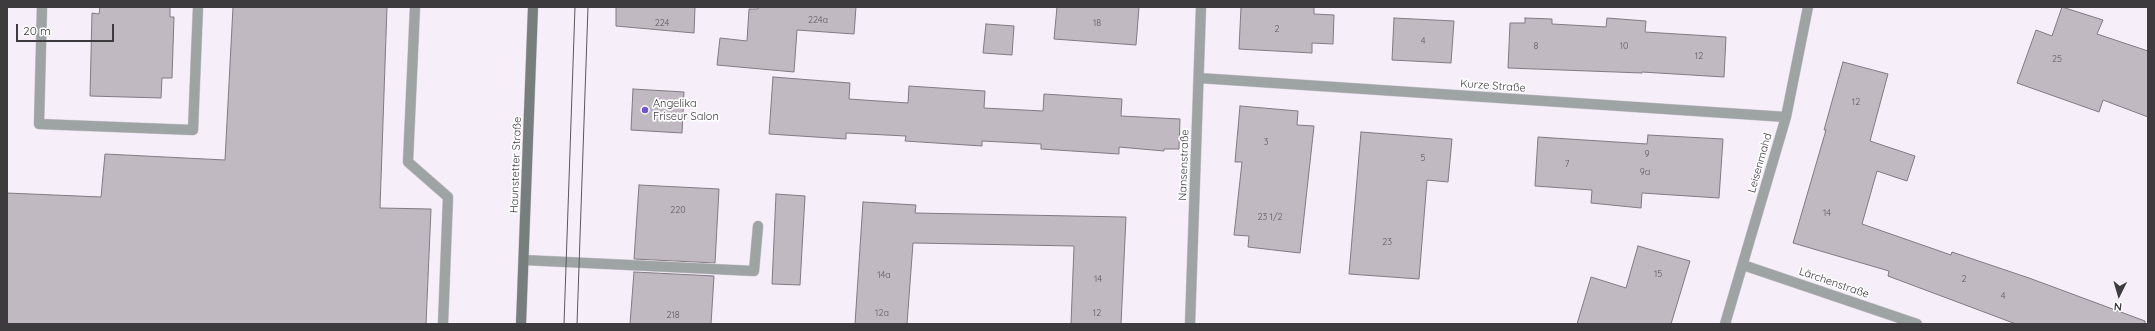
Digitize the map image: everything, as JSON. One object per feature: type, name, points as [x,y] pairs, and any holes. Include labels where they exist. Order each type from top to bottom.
[{"type":"main road","name":"Haunstetter Straße","points":[[521,324],[533,7]]},
{"type":"street","points":[[42,7],[39,124],[193,130],[198,7]]},
{"type":"street","points":[[415,7],[408,162],[448,198],[443,324]]},
{"type":"street","name":"Nansenstraße","points":[[1190,324],[1201,7]]},
{"type":"street","name":"Leisenmahd","points":[[1725,324],[1786,117],[1808,7]]},
{"type":"street","name":"Kurze Straße","points":[[1199,78],[1786,117]]},
{"type":"street","points":[[524,260],[754,271],[758,226]]},
{"type":"street","name":"Lärchenstraße","points":[[1743,265],[1917,324]]},
{"type":"building","points":[[100,7],[170,7],[170,17],[174,17],[172,78],[162,78],[161,98],[90,96],[92,13],[99,14]]},
{"type":"building","points":[[233,7],[387,7],[380,208],[431,209],[426,324],[7,324],[7,193],[101,197],[105,154],[225,160]]},
{"type":"building","points":[[616,7],[695,7],[694,33],[616,26]]},
{"type":"building","points":[[758,7],[856,7],[854,34],[797,30],[794,72],[717,65],[720,38],[747,41],[749,9],[758,9]]},
{"type":"building","points":[[1057,7],[1139,7],[1136,45],[1054,39]]},
{"type":"building","points":[[1241,7],[1314,7],[1314,14],[1334,15],[1333,44],[1312,43],[1312,53],[1239,49]]},
{"type":"building","points":[[2062,7],[2103,20],[2097,34],[2148,51],[2148,117],[2103,100],[2099,112],[2017,83],[2036,30],[2052,36]]},
{"type":"building","points":[[1394,18],[1454,21],[1451,63],[1392,60]]},
{"type":"building","points":[[1525,18],[1552,19],[1552,24],[1606,27],[1607,18],[1646,21],[1645,32],[1726,37],[1724,77],[1642,72],[1508,68],[1510,23],[1525,23]]},
{"type":"building","points":[[986,24],[1014,26],[1012,55],[983,53]]},
{"type":"building","points":[[1843,62],[1888,74],[1870,141],[1915,156],[1907,181],[1877,171],[1862,224],[1951,255],[1952,252],[2029,278],[2145,321],[2145,324],[2016,324],[1888,276],[1889,271],[1793,243],[1826,130],[1824,130]]},
{"type":"building","points":[[773,77],[850,83],[849,99],[908,103],[909,86],[985,91],[984,108],[1043,111],[1044,94],[1122,99],[1121,116],[1180,119],[1179,149],[1164,149],[1164,151],[1119,147],[1119,154],[1041,149],[1041,144],[982,141],[982,146],[905,141],[906,136],[846,133],[846,139],[769,134]]},
{"type":"building","points":[[633,89],[684,92],[682,133],[631,130]]},
{"type":"building","points":[[1240,106],[1298,111],[1297,125],[1314,126],[1300,253],[1248,247],[1249,236],[1234,235],[1242,162],[1235,162]]},
{"type":"building","points":[[1361,132],[1452,139],[1448,182],[1427,180],[1419,279],[1349,274]]},
{"type":"building","points":[[1648,135],[1723,139],[1719,198],[1642,193],[1641,208],[1591,203],[1592,190],[1535,186],[1538,137],[1647,144]]},
{"type":"building","points":[[639,185],[719,189],[715,263],[634,259]]},
{"type":"building","points":[[776,194],[805,196],[800,285],[772,284]]},
{"type":"building","points":[[863,202],[916,205],[915,213],[1126,217],[1121,324],[1071,324],[1074,246],[913,243],[907,324],[855,324]]},
{"type":"building","points":[[1638,246],[1690,261],[1671,324],[1577,324],[1591,277],[1626,288]]},
{"type":"building","points":[[634,272],[714,276],[711,324],[630,324]]},
{"type":"tram line","points":[[564,324],[575,7]]},
{"type":"tram line","points":[[577,324],[588,7]]},
{"type":"place","name":"Angelika Friseur Salon","points":[[645,110]]}]
